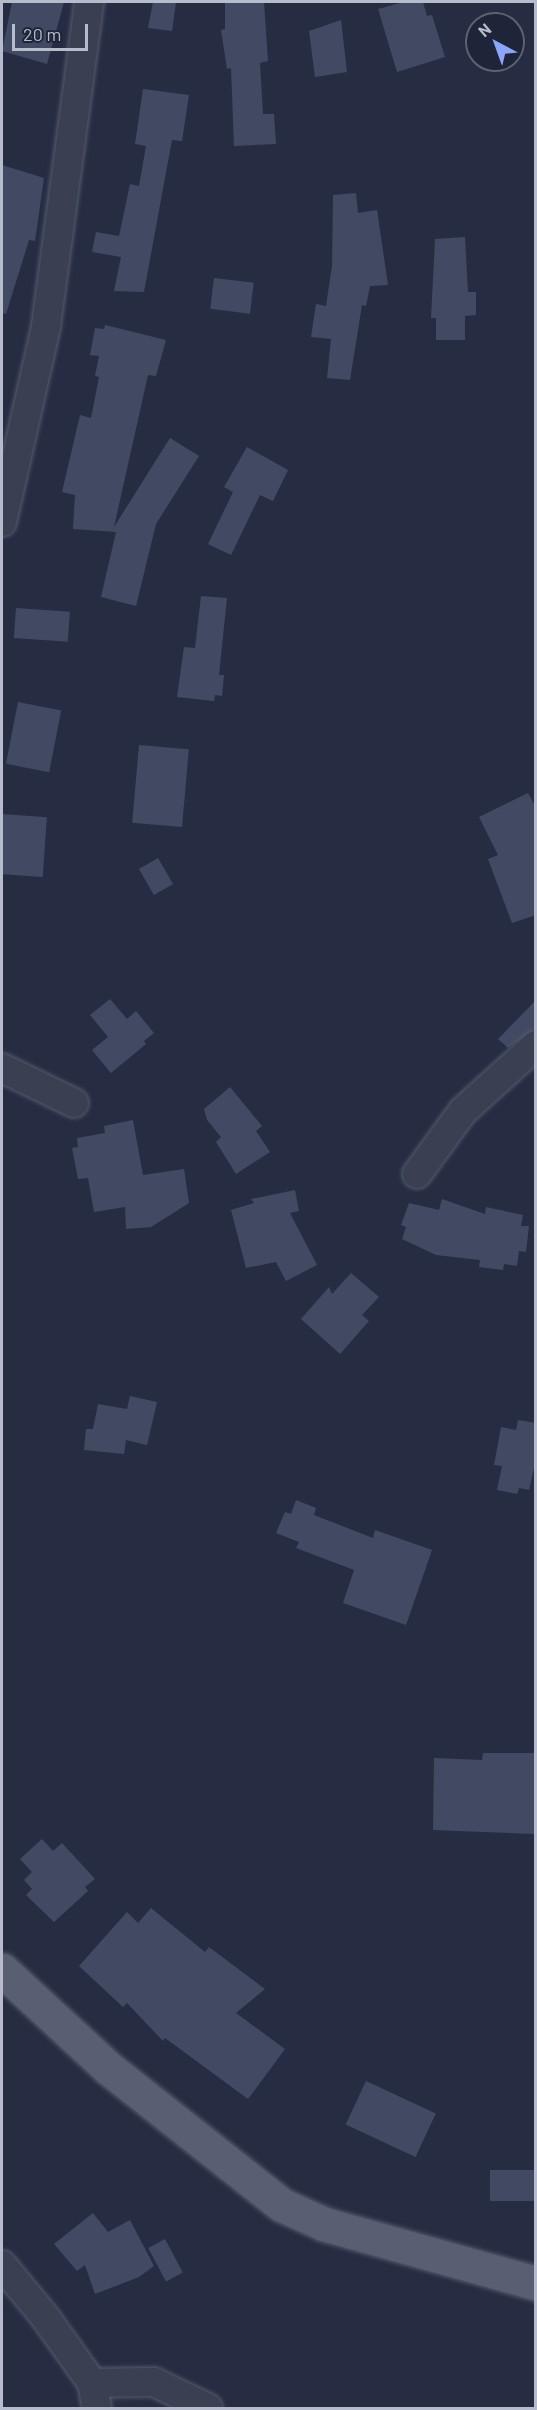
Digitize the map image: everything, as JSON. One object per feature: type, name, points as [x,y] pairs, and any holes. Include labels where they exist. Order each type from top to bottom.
[{"type":"main road","points":[[2,1970],[107,2067],[282,2205],[324,2224],[536,2283]]},
{"type":"street","points":[[2,522],[46,326],[90,2]]},
{"type":"street","points":[[417,1174],[463,1111],[536,1046]]},
{"type":"street","points":[[2,1068],[74,1103]]},
{"type":"street","points":[[2,2265],[45,2317],[95,2396],[154,2382],[208,2409]]},
{"type":"building","points":[[12,2],[64,2],[47,64],[2,51]]},
{"type":"building","points":[[153,2],[176,2],[172,31],[148,28]]},
{"type":"building","points":[[225,2],[264,2],[268,61],[260,63],[263,114],[274,114],[276,144],[234,146],[231,68],[227,69],[221,30],[225,29]]},
{"type":"building","points":[[404,2],[423,2],[427,16],[432,15],[445,57],[397,72],[378,9]]},
{"type":"building","points":[[341,20],[347,72],[315,77],[309,31]]},
{"type":"building","points":[[143,89],[189,95],[182,141],[172,140],[144,292],[114,291],[121,257],[92,252],[96,232],[119,236],[130,184],[139,186],[146,146],[135,144]]},
{"type":"building","points":[[2,165],[44,178],[35,241],[29,240],[6,314],[2,313]]},
{"type":"building","points":[[356,193],[358,213],[377,210],[388,285],[370,286],[366,306],[362,305],[350,380],[327,378],[331,339],[311,337],[316,304],[326,306],[332,266],[333,195]]},
{"type":"building","points":[[465,237],[468,292],[476,292],[476,315],[465,316],[465,340],[436,340],[436,318],[431,318],[435,239]]},
{"type":"building","points":[[214,278],[254,283],[250,314],[210,309]]},
{"type":"building","points":[[105,325],[166,340],[156,376],[148,375],[114,527],[170,438],[199,456],[156,524],[136,606],[101,597],[116,532],[73,529],[75,495],[62,492],[80,415],[91,418],[99,377],[95,376],[99,356],[90,355],[95,328],[104,329]]},
{"type":"building","points":[[247,447],[288,470],[273,501],[260,495],[231,555],[208,544],[233,492],[224,487]]},
{"type":"building","points":[[201,596],[227,598],[219,675],[224,675],[222,696],[215,695],[214,701],[177,697],[184,647],[195,648]]},
{"type":"building","points":[[16,608],[70,612],[68,642],[14,638]]},
{"type":"building","points":[[18,702],[61,710],[49,772],[6,764]]},
{"type":"building","points":[[139,745],[189,749],[182,827],[132,823]]},
{"type":"building","points":[[528,793],[536,808],[536,915],[512,923],[488,859],[498,855],[479,817]]},
{"type":"building","points":[[2,814],[47,817],[43,877],[2,874]]},
{"type":"building","points":[[158,858],[173,884],[154,895],[139,869]]},
{"type":"building","points":[[110,999],[127,1019],[136,1011],[154,1033],[144,1041],[146,1044],[111,1073],[92,1050],[108,1037],[90,1015]]},
{"type":"building","points":[[536,1000],[536,1028],[508,1048],[498,1039]]},
{"type":"building","points":[[230,1087],[262,1126],[256,1131],[270,1152],[236,1174],[216,1142],[221,1137],[207,1120],[204,1109]]},
{"type":"building","points":[[133,1120],[143,1175],[184,1169],[189,1203],[151,1227],[126,1229],[125,1207],[94,1212],[88,1178],[78,1179],[72,1148],[78,1147],[77,1138],[105,1133],[104,1126]]},
{"type":"building","points":[[295,1190],[299,1211],[290,1213],[317,1265],[286,1281],[276,1262],[246,1268],[231,1210],[254,1203],[251,1199]]},
{"type":"building","points":[[442,1199],[485,1214],[486,1207],[523,1215],[521,1226],[529,1226],[526,1252],[519,1251],[517,1266],[504,1264],[503,1270],[479,1267],[480,1260],[436,1255],[402,1239],[406,1227],[401,1225],[409,1203],[439,1210]]},
{"type":"building","points":[[351,1273],[379,1297],[362,1315],[369,1321],[340,1354],[301,1319],[329,1287],[332,1294]]},
{"type":"building","points":[[130,1396],[157,1402],[147,1445],[126,1440],[124,1454],[84,1450],[86,1429],[93,1429],[98,1404],[127,1409]]},
{"type":"building","points":[[518,1420],[536,1423],[536,1459],[529,1490],[519,1488],[517,1494],[497,1490],[502,1466],[494,1465],[501,1427],[516,1430]]},
{"type":"building","points":[[296,1500],[316,1508],[314,1515],[373,1538],[375,1530],[432,1550],[406,1625],[343,1603],[354,1570],[296,1548],[299,1542],[276,1533],[285,1512],[291,1514]]},
{"type":"building","points":[[483,1753],[536,1753],[536,1834],[433,1830],[434,1758],[482,1760]]},
{"type":"building","points":[[42,1839],[53,1851],[62,1843],[95,1879],[85,1887],[88,1891],[54,1922],[26,1895],[32,1889],[24,1880],[32,1872],[20,1859]]},
{"type":"building","points":[[151,1908],[205,1952],[209,1947],[265,1989],[236,2013],[285,2049],[248,2099],[165,2038],[163,2041],[127,2003],[123,2007],[79,1966],[127,1912],[138,1923]]},
{"type":"building","points":[[366,2081],[436,2114],[416,2157],[346,2125]]},
{"type":"building","points":[[490,2170],[536,2170],[536,2201],[490,2201]]},
{"type":"building","points":[[93,2213],[108,2232],[130,2220],[154,2266],[139,2277],[95,2294],[85,2265],[77,2271],[54,2244]]},
{"type":"building","points":[[165,2239],[183,2273],[166,2281],[148,2248]]}]
